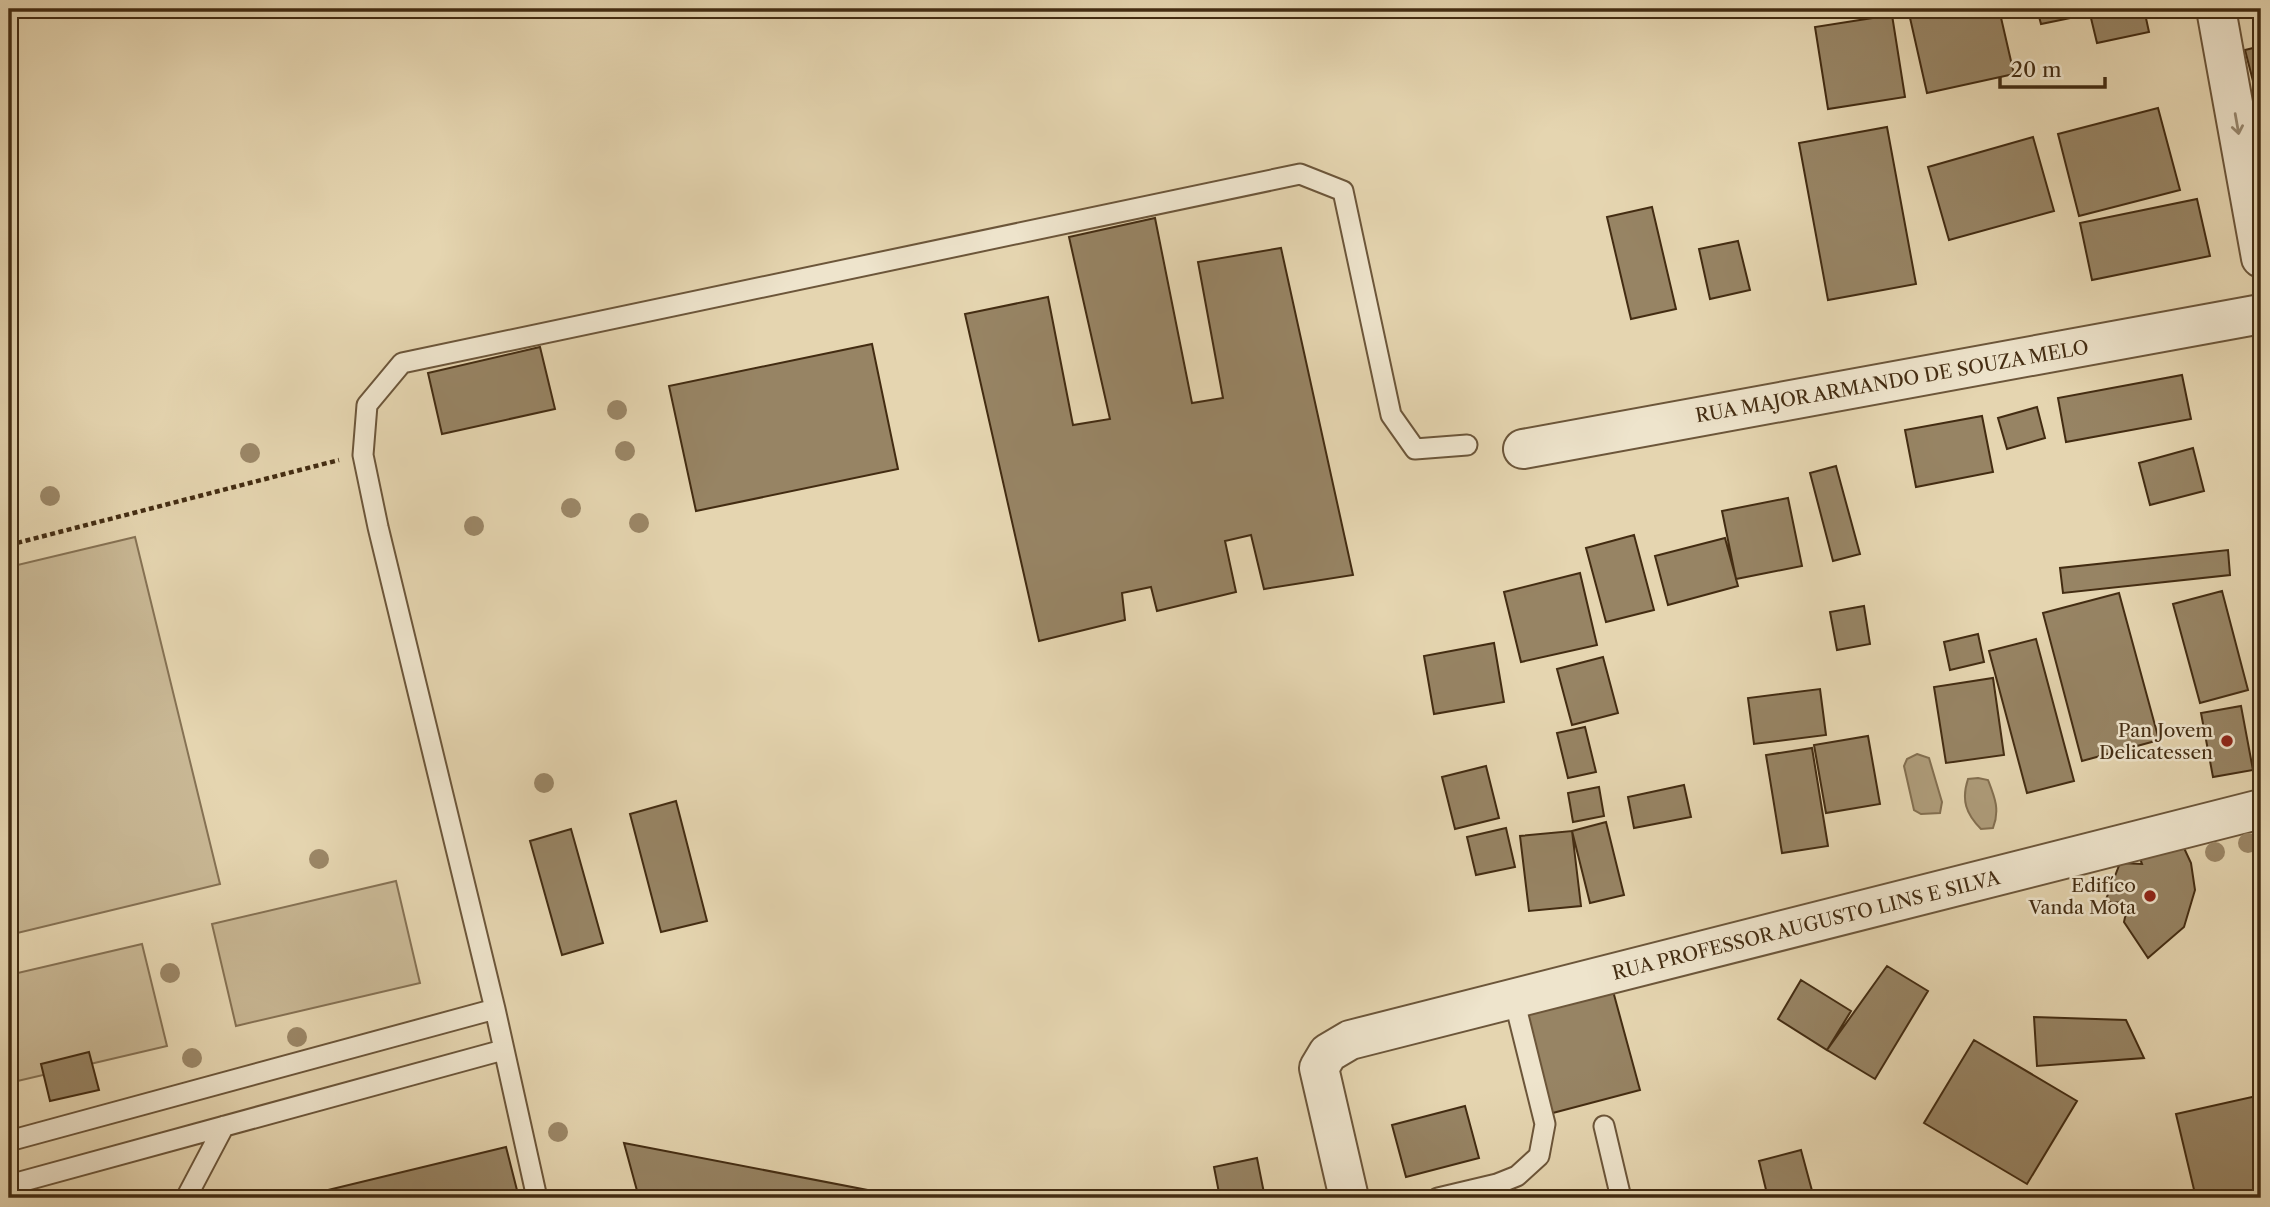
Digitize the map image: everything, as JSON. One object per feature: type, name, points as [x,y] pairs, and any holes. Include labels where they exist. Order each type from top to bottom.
[{"type":"street","points":[[2216,9],[2261,258]]},
{"type":"street","name":"RUA MAJOR ARMANDO DE SOUZA MELO","points":[[1522,449],[2261,314]]},
{"type":"street","name":"RUA PROFESSOR AUGUSTO LINS E SILVA","points":[[1349,1198],[1319,1068],[1328,1053],[1350,1040],[2261,808]]},
{"type":"lane","points":[[537,1198],[495,1009],[381,541],[363,455],[367,405],[402,363],[1300,174],[1343,191],[1391,415],[1415,449],[1467,445]]},
{"type":"lane","points":[[1438,1198],[1497,1184],[1517,1176],[1539,1156],[1545,1124],[1514,999]]},
{"type":"lane","points":[[9,1140],[495,1009]]},
{"type":"lane","points":[[9,1185],[503,1050]]},
{"type":"lane","points":[[186,1198],[224,1126]]},
{"type":"lane","points":[[1604,1126],[1621,1198]]},
{"type":"path","points":[[9,545],[340,460]]},
{"type":"shaded area","points":[[135,537],[220,884],[9,935],[9,567]]},
{"type":"shaded area","points":[[1917,754],[1929,758],[1942,802],[1940,813],[1921,814],[1914,810],[1904,766],[1907,759]]},
{"type":"shaded area","points":[[1968,779],[1988,780],[1995,798],[1996,815],[1993,828],[1981,829],[1966,806]]},
{"type":"shaded area","points":[[396,881],[420,983],[236,1026],[212,924]]},
{"type":"shaded area","points":[[142,944],[167,1046],[9,1083],[9,975]]},
{"type":"building","points":[[1908,9],[1999,9],[2014,74],[1927,93]]},
{"type":"building","points":[[2037,9],[2089,9],[2090,14],[2041,24]]},
{"type":"building","points":[[2089,9],[2114,9],[2090,14]]},
{"type":"building","points":[[2114,9],[2144,9],[2149,32],[2097,43],[2090,14]]},
{"type":"building","points":[[2235,9],[2261,9],[2236,14]]},
{"type":"building","points":[[1892,15],[1905,97],[1828,109],[1815,27]]},
{"type":"building","points":[[2261,46],[2261,112],[2245,50]]},
{"type":"building","points":[[2158,108],[2180,190],[2079,216],[2058,134]]},
{"type":"building","points":[[1887,127],[1916,284],[1828,300],[1799,143]]},
{"type":"building","points":[[2033,137],[2054,211],[1949,240],[1928,167]]},
{"type":"building","points":[[2197,199],[2210,256],[2092,280],[2080,223]]},
{"type":"building","points":[[1652,207],[1676,309],[1631,319],[1607,217]]},
{"type":"building","points":[[1155,218],[1192,403],[1223,398],[1198,262],[1281,248],[1353,575],[1264,589],[1251,535],[1225,541],[1236,592],[1157,611],[1151,587],[1122,593],[1125,620],[1039,641],[965,314],[1048,297],[1073,425],[1110,419],[1069,237]]},
{"type":"building","points":[[1738,241],[1750,290],[1710,299],[1699,249]]},
{"type":"building","points":[[872,344],[898,469],[696,511],[669,386]]},
{"type":"building","points":[[540,347],[555,409],[442,434],[428,373]]},
{"type":"building","points":[[2182,375],[2191,419],[2066,442],[2058,398]]},
{"type":"building","points":[[2037,407],[2045,438],[2007,449],[1998,418]]},
{"type":"building","points":[[1982,416],[1993,472],[1916,487],[1905,430]]},
{"type":"building","points":[[2193,448],[2204,491],[2150,505],[2139,463]]},
{"type":"building","points":[[1836,466],[1860,554],[1833,561],[1810,473]]},
{"type":"building","points":[[1788,498],[1802,566],[1736,579],[1722,511]]},
{"type":"building","points":[[1634,535],[1654,610],[1606,622],[1586,548]]},
{"type":"building","points":[[1725,538],[1738,586],[1668,605],[1655,556]]},
{"type":"building","points":[[2228,550],[2230,575],[2063,593],[2060,568]]},
{"type":"building","points":[[1580,573],[1597,645],[1521,662],[1504,592]]},
{"type":"building","points":[[2222,591],[2248,690],[2200,703],[2173,604]]},
{"type":"building","points":[[2119,593],[2159,740],[2082,761],[2043,613]]},
{"type":"building","points":[[1864,606],[1870,644],[1837,650],[1830,612]]},
{"type":"building","points":[[1978,634],[1984,662],[1950,670],[1944,642]]},
{"type":"building","points":[[2036,639],[2074,781],[2027,793],[1989,651]]},
{"type":"building","points":[[1494,643],[1504,702],[1434,714],[1424,656]]},
{"type":"building","points":[[1603,657],[1618,713],[1572,725],[1557,669]]},
{"type":"building","points":[[1993,678],[2004,755],[1946,763],[1934,687]]},
{"type":"building","points":[[1820,689],[1826,735],[1754,744],[1748,698]]},
{"type":"building","name":"Pan Jovem Delicatessen","points":[[2241,706],[2253,770],[2213,777],[2201,713]]},
{"type":"building","points":[[1585,727],[1596,772],[1568,778],[1557,733]]},
{"type":"building","points":[[1868,736],[1880,804],[1826,813],[1814,745]]},
{"type":"building","points":[[1812,748],[1828,846],[1782,853],[1766,755]]},
{"type":"building","points":[[1486,766],[1499,818],[1455,829],[1442,777]]},
{"type":"building","points":[[1684,785],[1691,817],[1634,828],[1628,797]]},
{"type":"building","points":[[1599,787],[1604,816],[1573,822],[1568,793]]},
{"type":"building","points":[[676,801],[707,921],[661,932],[630,814]]},
{"type":"building","points":[[1606,822],[1624,895],[1590,903],[1572,831]]},
{"type":"building","points":[[1506,828],[1515,867],[1476,875],[1467,837]]},
{"type":"building","points":[[571,829],[603,943],[562,955],[530,841]]},
{"type":"building","points":[[1572,831],[1581,906],[1529,911],[1520,836]]},
{"type":"building","name":"Edifíco Vanda Mota","points":[[2178,835],[2191,863],[2195,890],[2184,927],[2148,958],[2124,922],[2128,903],[2105,902],[2120,863],[2142,864],[2137,850]]},
{"type":"building","points":[[1887,966],[1928,991],[1875,1079],[1827,1050]]},
{"type":"building","points":[[1610,980],[1640,1090],[1549,1114],[1520,1004]]},
{"type":"building","points":[[1801,980],[1851,1011],[1827,1050],[1778,1019]]},
{"type":"building","points":[[2034,1017],[2126,1020],[2144,1058],[2037,1066]]},
{"type":"building","points":[[1974,1040],[2077,1101],[2027,1184],[1924,1123]]},
{"type":"building","points":[[89,1052],[99,1090],[50,1101],[41,1064]]},
{"type":"building","points":[[2261,1095],[2261,1190],[2228,1198],[2196,1198],[2176,1114]]},
{"type":"building","points":[[1465,1106],[1479,1158],[1406,1177],[1392,1125]]},
{"type":"building","points":[[624,1143],[909,1198],[639,1198]]},
{"type":"building","points":[[506,1147],[518,1194],[502,1198],[330,1198],[328,1190]]},
{"type":"building","points":[[1801,1150],[1814,1198],[1768,1198],[1759,1161]]},
{"type":"building","points":[[1257,1158],[1265,1198],[1220,1198],[1214,1167]]},
{"type":"place","name":"Pan Jovem Delicatessen","points":[[2227,741]]},
{"type":"place","name":"Edifíco Vanda Mota","points":[[2150,896]]}]
